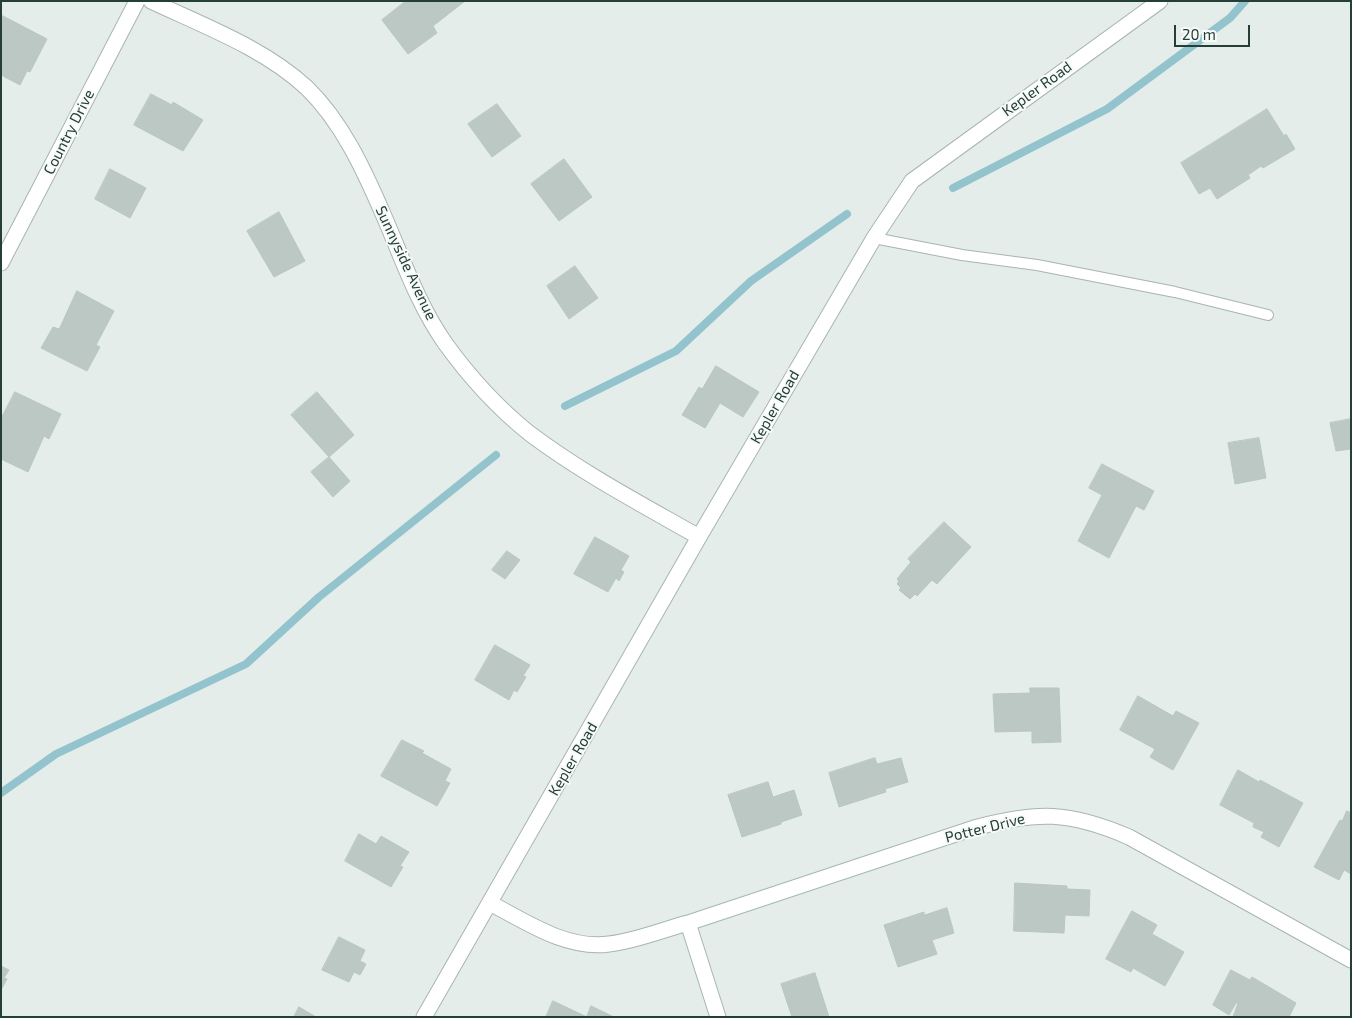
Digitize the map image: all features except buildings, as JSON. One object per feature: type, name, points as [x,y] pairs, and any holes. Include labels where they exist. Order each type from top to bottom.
[{"type":"street","name":"Country Drive","points":[[1,263],[137,1]]},
{"type":"street","name":"Sunnyside Avenue","points":[[151,1],[248,48],[284,70],[308,90],[333,120],[365,174],[407,272],[427,313],[445,342],[475,379],[505,411],[566,460],[698,538]]},
{"type":"street","name":"Kepler Road","points":[[424,1017],[698,538],[874,238],[912,181],[1160,1]]},
{"type":"street","name":"Potter Drive","points":[[490,903],[542,930],[580,943],[607,945],[688,923],[974,828],[1016,818],[1060,816],[1104,826],[1129,837],[1351,960]]},
{"type":"street","points":[[688,923],[718,1017]]},
{"type":"lane","points":[[874,238],[1175,292],[1268,315]]},
{"type":"waterway","points":[[953,188],[1107,109],[1230,18],[1245,1]]},
{"type":"waterway","points":[[565,406],[676,351],[751,281],[847,214]]},
{"type":"waterway","points":[[1,793],[56,754],[246,664],[319,597],[496,455]]}]
